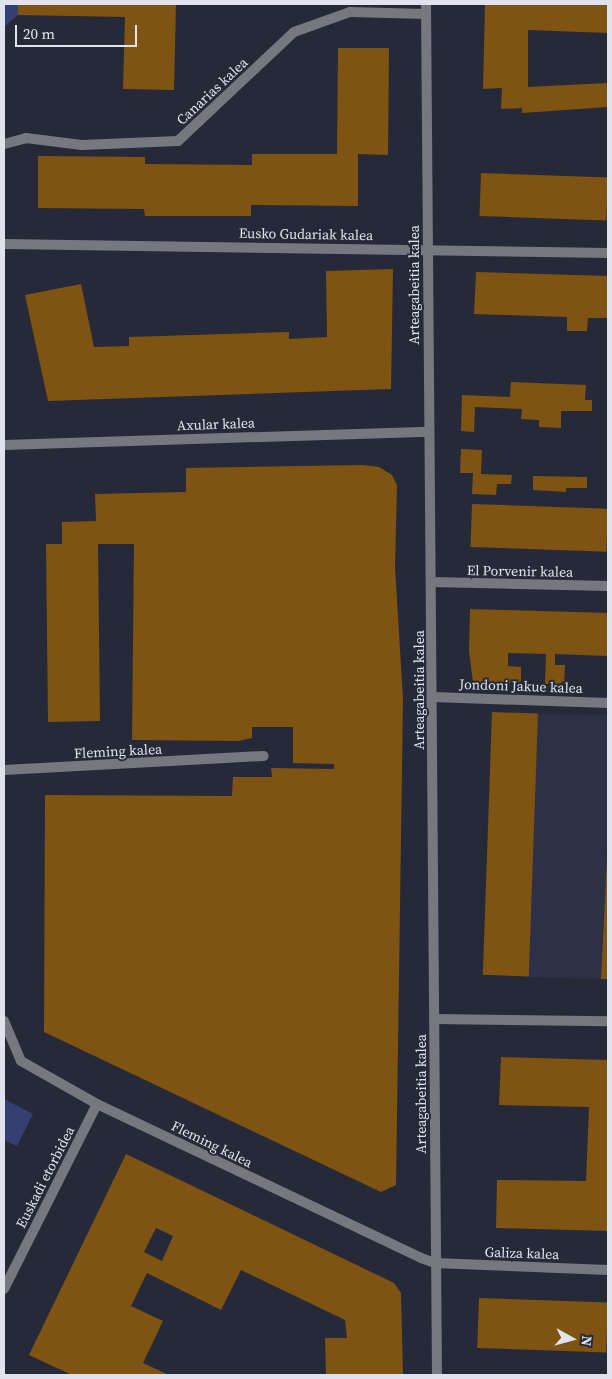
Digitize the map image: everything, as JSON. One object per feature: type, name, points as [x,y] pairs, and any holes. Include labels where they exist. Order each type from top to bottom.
[{"type":"street","name":"Canarias kalea","points":[[4,144],[26,138],[82,145],[178,141],[294,32],[350,12],[426,9]]},
{"type":"street","name":"Arteagabeitia kalea","points":[[426,9],[437,1375]]},
{"type":"street","name":"Eusko Gudariak kalea","points":[[4,244],[608,253]]},
{"type":"street","name":"Axular kalea","points":[[4,445],[429,432]]},
{"type":"street","name":"El Porvenir kalea","points":[[432,582],[608,586]]},
{"type":"street","name":"Jondoni Jakue kalea","points":[[433,697],[608,703]]},
{"type":"street","name":"Fleming kalea","points":[[4,770],[264,756]]},
{"type":"street","points":[[434,1019],[608,1021]]},
{"type":"street","name":"Fleming kalea","points":[[4,1021],[21,1061],[96,1104],[435,1263]]},
{"type":"street","name":"Euskadi etorbidea","points":[[4,1289],[96,1104]]},
{"type":"street","name":"Galiza kalea","points":[[435,1263],[608,1270]]},
{"type":"shaded area","points":[[4,4],[18,4],[18,15],[4,27]]},
{"type":"shaded area","points":[[538,714],[608,715],[608,828],[601,979],[525,977]]},
{"type":"shaded area","points":[[4,1099],[33,1114],[17,1146],[4,1140]]},
{"type":"building","points":[[18,4],[176,4],[174,90],[123,89],[125,17],[18,15]]},
{"type":"building","points":[[485,4],[608,4],[608,33],[528,30],[528,87],[608,83],[608,107],[522,113],[522,108],[501,109],[502,88],[483,89]]},
{"type":"building","points":[[338,48],[389,48],[388,155],[358,154],[358,206],[251,205],[251,216],[145,216],[144,209],[38,208],[38,156],[145,157],[145,164],[252,165],[252,154],[337,154]]},
{"type":"building","points":[[481,173],[608,177],[606,220],[479,216]]},
{"type":"building","points":[[393,269],[391,389],[48,401],[25,295],[81,284],[94,347],[129,346],[129,337],[289,332],[289,339],[327,337],[326,271]]},
{"type":"building","points":[[476,272],[608,276],[608,318],[588,318],[587,331],[567,331],[567,317],[474,314]]},
{"type":"building","points":[[511,382],[586,385],[585,400],[592,400],[592,411],[561,411],[561,428],[539,427],[539,420],[521,419],[522,409],[475,407],[474,432],[461,431],[462,395],[510,397]]},
{"type":"building","points":[[461,449],[482,450],[481,474],[512,475],[511,484],[497,484],[496,495],[472,494],[473,473],[460,473]]},
{"type":"building","points":[[363,465],[379,467],[392,475],[397,485],[395,567],[403,699],[396,1185],[381,1192],[44,1032],[45,795],[232,796],[233,777],[272,777],[271,768],[334,769],[334,764],[293,763],[293,727],[252,727],[252,738],[238,741],[132,740],[134,544],[98,544],[100,721],[48,722],[46,544],[62,544],[62,522],[96,521],[95,494],[186,492],[186,468]]},
{"type":"building","points":[[533,476],[587,477],[587,488],[566,488],[566,492],[533,490]]},
{"type":"building","points":[[472,504],[608,509],[606,552],[470,547]]},
{"type":"building","points":[[470,609],[608,613],[608,656],[555,654],[555,665],[565,665],[564,685],[545,684],[546,654],[508,653],[508,666],[521,667],[521,683],[473,682],[469,651]]},
{"type":"building","points":[[492,712],[538,714],[529,976],[483,975]]},
{"type":"building","points":[[607,857],[608,979],[601,979]]},
{"type":"building","points":[[501,1057],[608,1060],[608,1231],[496,1228],[497,1180],[586,1181],[589,1107],[499,1105]]},
{"type":"building","points":[[126,1154],[394,1283],[401,1293],[403,1375],[326,1375],[325,1338],[347,1338],[345,1320],[241,1270],[221,1310],[147,1273],[131,1306],[163,1321],[143,1363],[169,1375],[72,1375],[29,1355]],"holes":[[[156,1228],[173,1236],[162,1261],[144,1252]]]},
{"type":"building","points":[[479,1298],[608,1303],[606,1352],[477,1348]]}]
